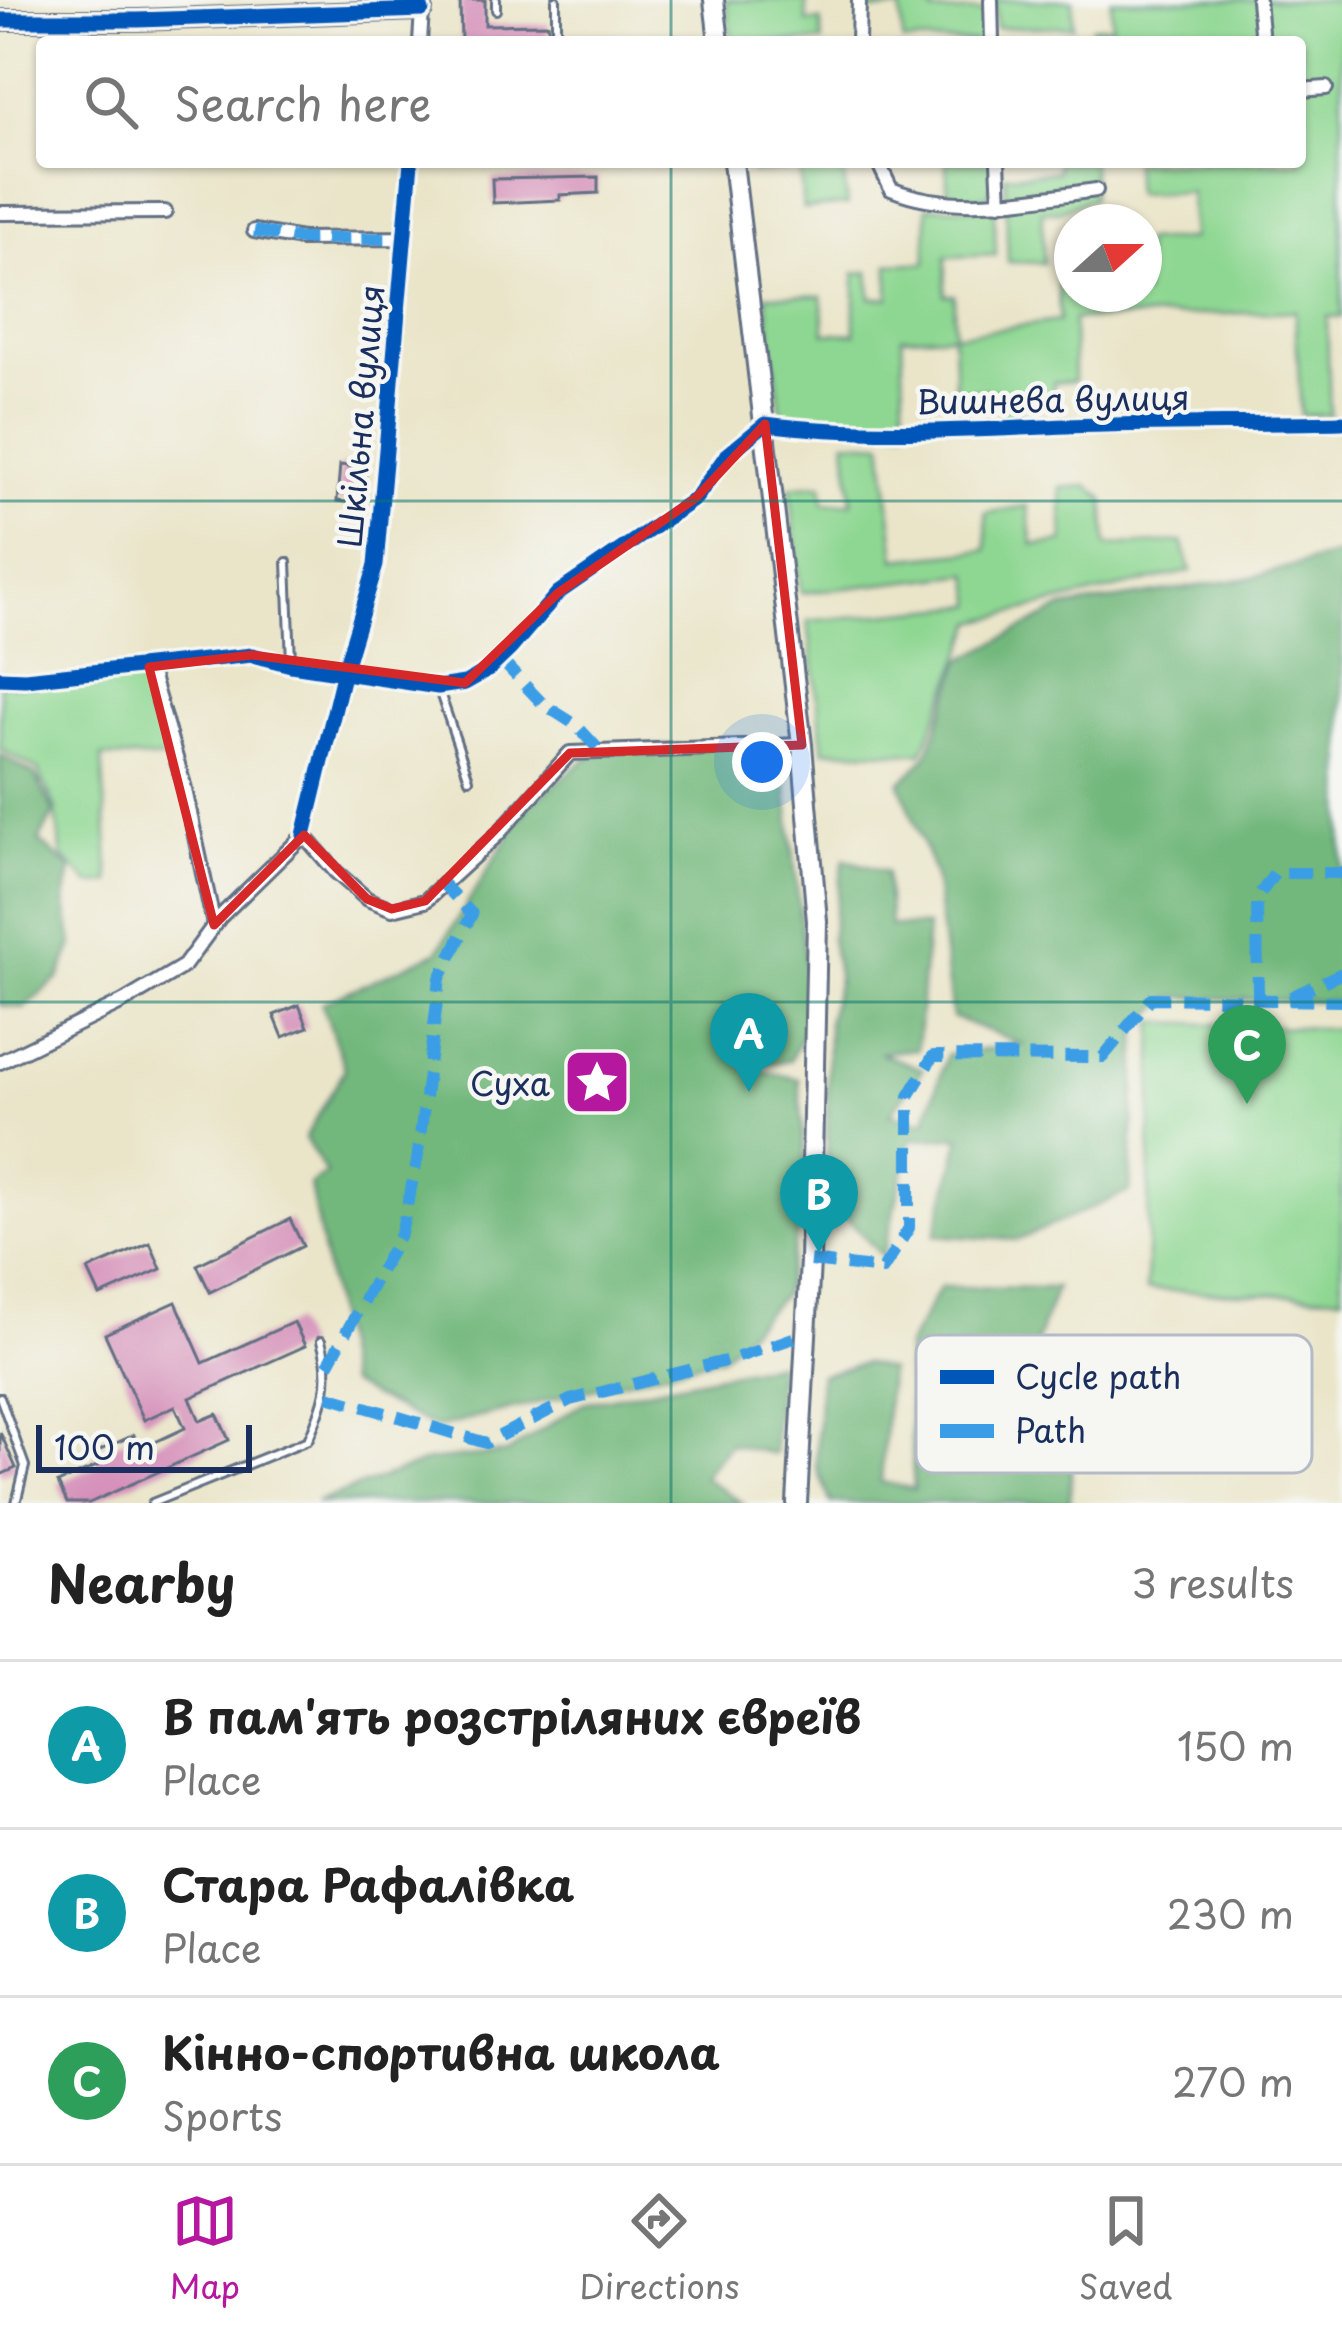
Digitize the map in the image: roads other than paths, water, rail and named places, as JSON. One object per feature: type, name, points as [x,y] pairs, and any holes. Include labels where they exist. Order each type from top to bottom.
[{"type":"main road","points":[[713,0],[717,36]]},
{"type":"main road","points":[[0,20],[138,20],[422,5]]},
{"type":"main road","points":[[734,168],[802,745],[817,921],[810,1261],[797,1503]]},
{"type":"street","points":[[858,36],[859,0]]},
{"type":"street","points":[[991,0],[992,36]]},
{"type":"street","points":[[1258,0],[1261,36]]},
{"type":"street","points":[[422,5],[423,36]]},
{"type":"street","points":[[1306,90],[1326,88]]},
{"type":"street","name":"Шкільна вулиця","points":[[304,835],[344,670],[376,565],[411,168]]},
{"type":"street","points":[[881,168],[891,189],[916,200],[1000,203],[1096,190]]},
{"type":"street","points":[[998,168],[1000,203]]},
{"type":"street","points":[[0,213],[165,212]]},
{"type":"street","points":[[254,231],[302,238],[405,238]]},
{"type":"street","name":"Вишнева вулиця","points":[[765,424],[809,430],[958,434],[1066,426],[1342,422]]},
{"type":"street","points":[[0,678],[252,655],[438,687],[465,683],[488,670],[558,593],[696,498],[726,456],[765,424]]},
{"type":"street","points":[[149,667],[184,784],[214,926]]},
{"type":"street","points":[[0,1062],[184,966],[214,926],[304,835],[367,899],[392,909],[425,901],[499,834],[570,753],[802,745]]},
{"type":"lane","points":[[556,0],[556,36]]},
{"type":"lane","points":[[287,562],[291,665]]},
{"type":"lane","points":[[438,687],[469,778]]},
{"type":"lane","points":[[152,1503],[308,1440],[328,1396],[328,1365],[321,1341]]},
{"type":"lane","points":[[0,1397],[25,1466],[16,1503]]},
{"type":"place","name":"Суха","points":[[597,1082]]},
{"type":"place","name":"В пам'ять розстріляних євреїв","points":[[749,1092]]},
{"type":"place","name":"Кінно-спортивна школа","points":[[1247,1104]]},
{"type":"place","name":"Стара Рафалівка","points":[[819,1253]]}]
